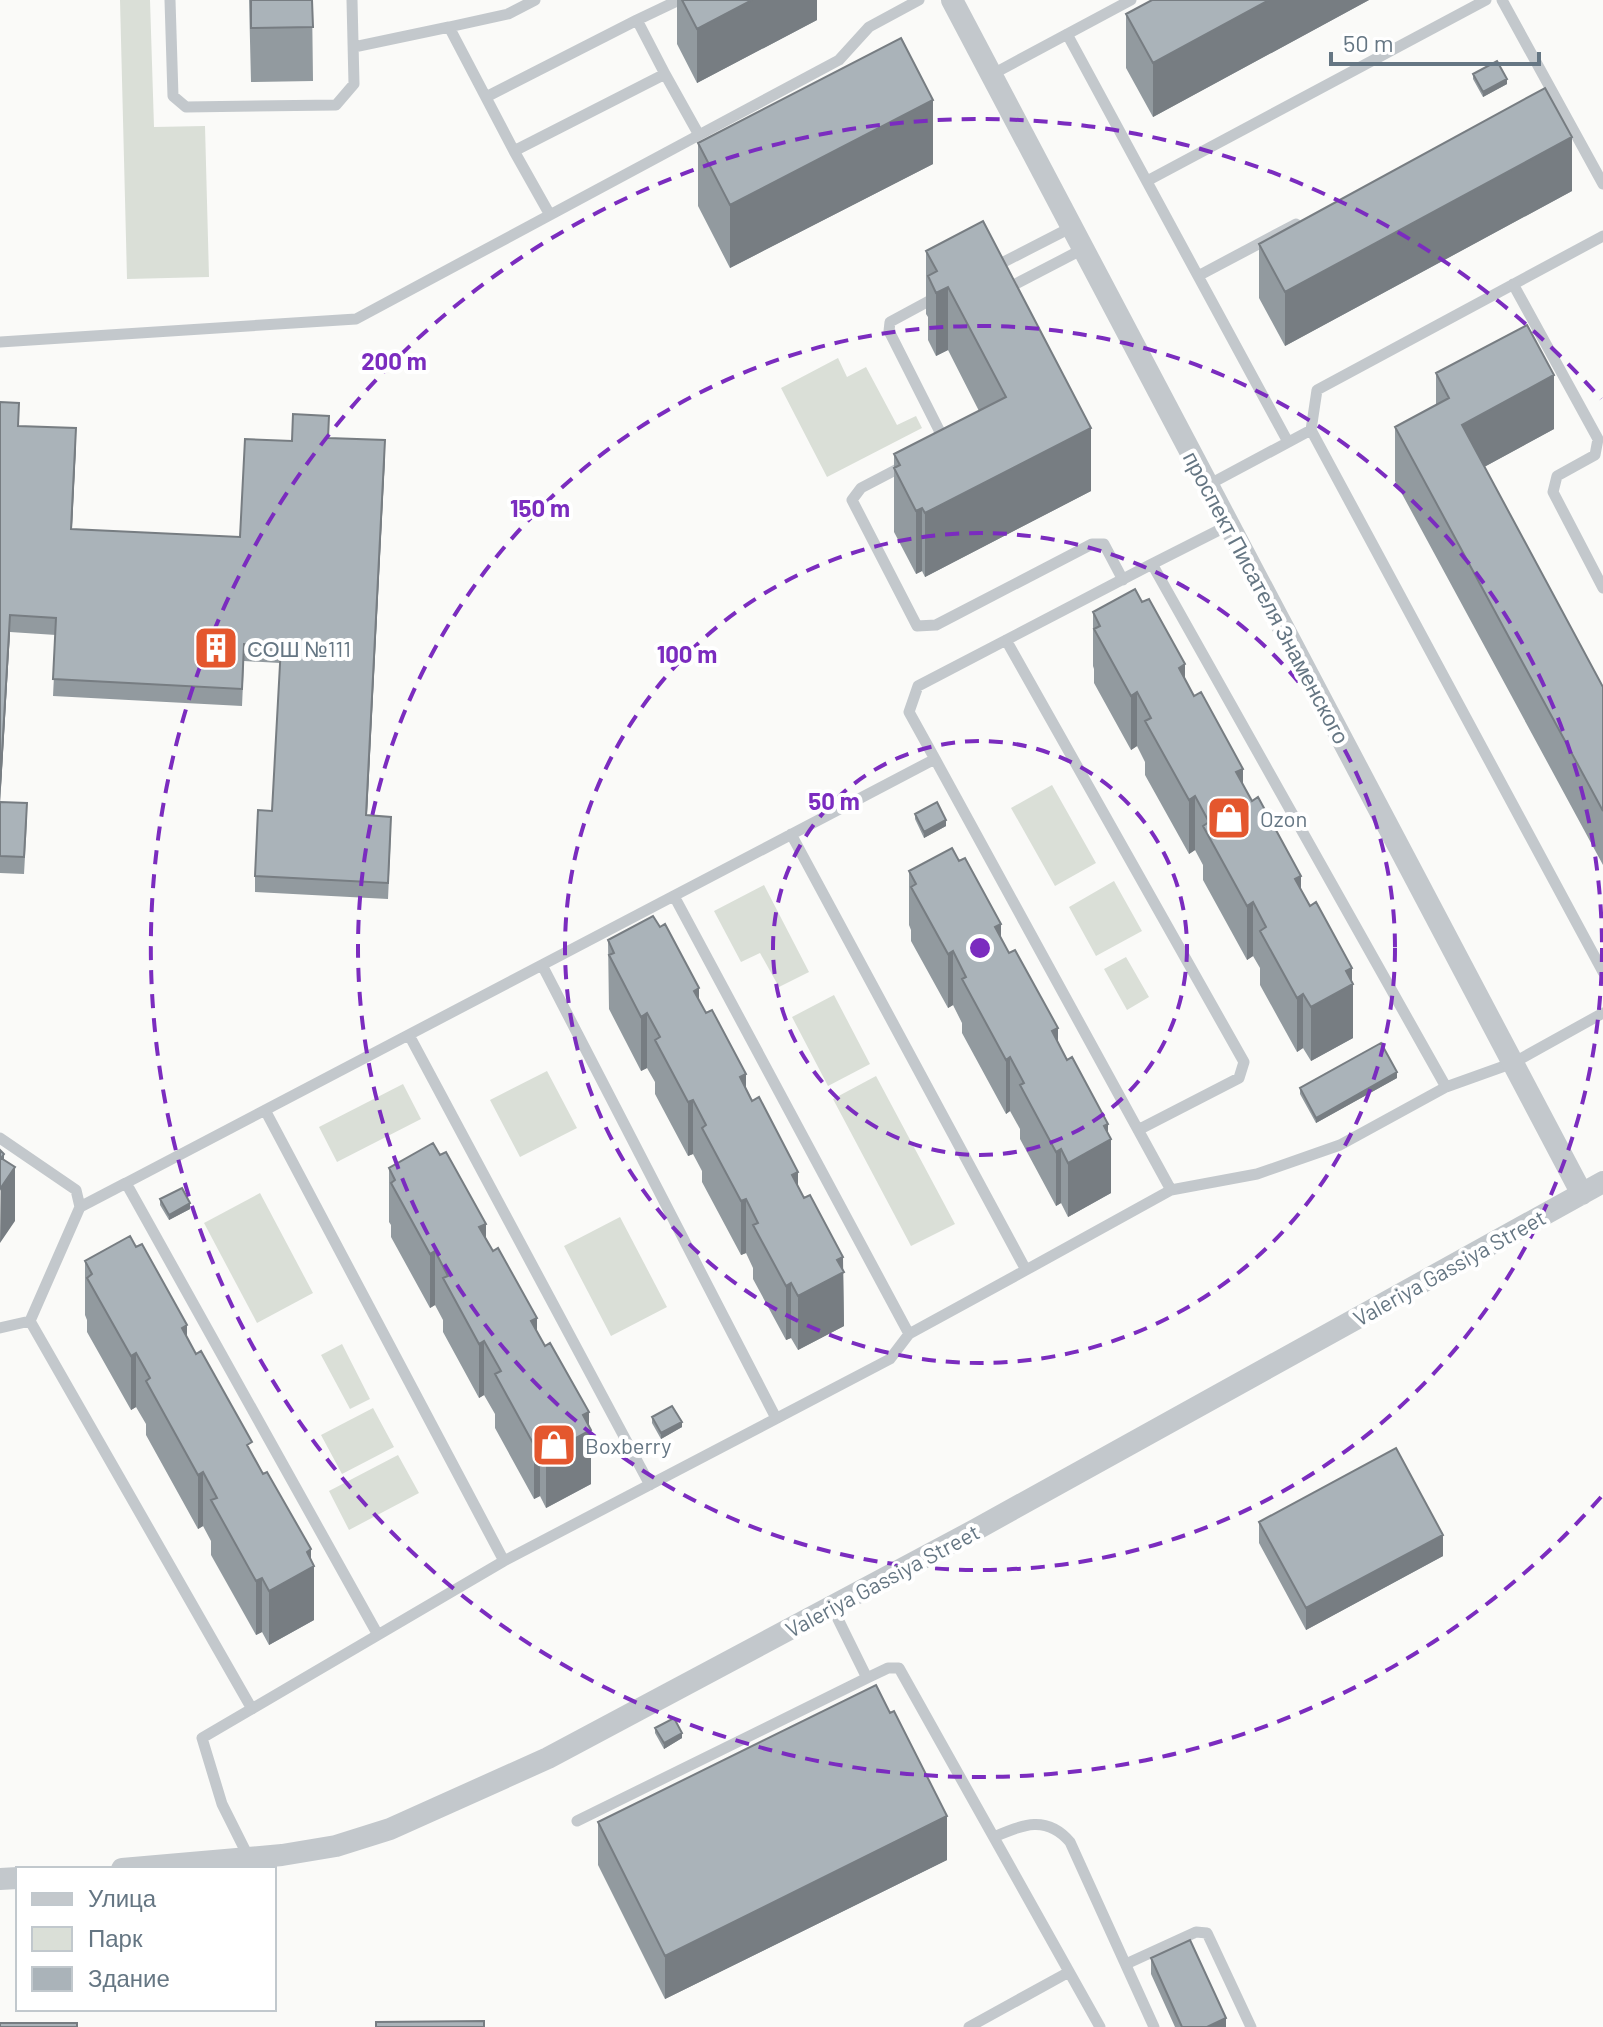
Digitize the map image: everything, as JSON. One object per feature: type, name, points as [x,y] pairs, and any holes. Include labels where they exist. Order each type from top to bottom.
[{"type":"street","name":"проспект Писателя Знаменского","points":[[952,0],[1582,1194]]},
{"type":"street","name":"Valeriya Gassiya Street","points":[[145,1867],[249,1858],[336,1846],[390,1829],[548,1758],[832,1607],[1603,1182]]},
{"type":"lane","points":[[170,0],[173,96],[186,107],[336,105],[354,84],[352,0]]},
{"type":"lane","points":[[354,47],[508,14],[535,0]]},
{"type":"lane","points":[[488,96],[679,0]]},
{"type":"lane","points":[[0,342],[356,319],[839,60],[869,27],[919,0]]},
{"type":"lane","points":[[991,75],[1131,0]]},
{"type":"lane","points":[[1147,181],[1486,0]]},
{"type":"lane","points":[[1502,0],[1603,184]]},
{"type":"lane","points":[[637,20],[699,135]]},
{"type":"lane","points":[[449,27],[550,215]]},
{"type":"lane","points":[[1067,34],[1288,442]]},
{"type":"lane","points":[[514,151],[665,74]]},
{"type":"lane","points":[[1536,95],[1550,87]]},
{"type":"lane","points":[[1198,276],[1311,216]]},
{"type":"lane","points":[[977,276],[1072,227]]},
{"type":"lane","points":[[1603,236],[1317,390],[1311,430],[1603,972]]},
{"type":"lane","points":[[990,298],[1083,249]]},
{"type":"lane","points":[[1513,284],[1598,439],[1595,455],[1557,476],[1553,492],[1603,588]]},
{"type":"lane","points":[[934,450],[941,439],[939,430],[889,331],[890,322],[951,289]]},
{"type":"lane","points":[[1208,485],[1311,430]]},
{"type":"lane","points":[[922,456],[861,488],[852,500],[917,626],[936,625],[1092,544],[1104,544],[1123,580]]},
{"type":"lane","points":[[1171,1190],[909,712],[918,686],[1229,525]]},
{"type":"lane","points":[[1152,564],[1446,1087]]},
{"type":"lane","points":[[1006,640],[1244,1062],[1239,1078],[1138,1130]]},
{"type":"lane","points":[[80,1207],[935,759]]},
{"type":"lane","points":[[791,834],[1026,1270]]},
{"type":"lane","points":[[674,896],[909,1334]]},
{"type":"lane","points":[[542,965],[776,1418]]},
{"type":"lane","points":[[249,1858],[222,1804],[202,1738],[504,1561],[890,1359],[909,1334],[1171,1190],[1257,1174],[1340,1145],[1446,1087],[1513,1063],[1603,1013]]},
{"type":"lane","points":[[409,1035],[650,1485]]},
{"type":"lane","points":[[265,1110],[504,1561]]},
{"type":"lane","points":[[0,1138],[76,1190],[80,1207],[30,1321]]},
{"type":"lane","points":[[126,1183],[378,1635]]},
{"type":"lane","points":[[0,1328],[30,1321]]},
{"type":"lane","points":[[30,1321],[252,1709]]},
{"type":"lane","points":[[832,1607],[867,1678]]},
{"type":"lane","points":[[577,1821],[888,1668],[899,1668],[1100,2027]]},
{"type":"lane","points":[[994,1837],[1023,1824],[1043,1823],[1060,1830],[1070,1842],[1154,2027]]},
{"type":"lane","points":[[1126,1964],[1196,1932],[1207,1933],[1251,2027]]},
{"type":"lane","points":[[969,2027],[1069,1972]]},
{"type":"green space","points":[[120,0],[150,0],[154,127],[205,126],[209,277],[127,279]]},
{"type":"green space","points":[[838,358],[847,377],[866,367],[897,425],[916,416],[922,428],[827,477],[781,388]]},
{"type":"green space","points":[[1052,785],[1096,863],[1055,886],[1011,808]]},
{"type":"green space","points":[[1114,881],[1142,931],[1096,956],[1069,907]]},
{"type":"green space","points":[[764,885],[809,972],[779,987],[760,953],[741,962],[714,911]]},
{"type":"green space","points":[[1126,957],[1149,997],[1127,1010],[1104,969]]},
{"type":"green space","points":[[834,995],[870,1064],[828,1086],[792,1017]]},
{"type":"green space","points":[[547,1071],[577,1128],[520,1157],[490,1100]]},
{"type":"green space","points":[[876,1076],[955,1224],[911,1246],[833,1099]]},
{"type":"green space","points":[[403,1084],[421,1119],[337,1162],[319,1127]]},
{"type":"green space","points":[[260,1193],[313,1293],[257,1323],[204,1223]]},
{"type":"green space","points":[[620,1217],[667,1307],[611,1336],[564,1246]]},
{"type":"green space","points":[[342,1344],[370,1399],[350,1409],[321,1355]]},
{"type":"green space","points":[[373,1408],[394,1447],[342,1474],[321,1435]]},
{"type":"green space","points":[[398,1455],[419,1493],[349,1530],[329,1491]]},
{"type":"building","points":[[251,0],[312,0],[313,27],[251,28]]},
{"type":"building","points":[[682,0],[752,0],[697,29]]},
{"type":"building","points":[[1152,0],[1269,0],[1153,63],[1126,14]]},
{"type":"building","points":[[901,38],[933,100],[730,205],[698,143]]},
{"type":"building","points":[[1497,61],[1507,79],[1483,92],[1473,74]]},
{"type":"building","points":[[1545,88],[1572,137],[1285,292],[1259,244]]},
{"type":"building","points":[[983,221],[1091,428],[925,513],[922,508],[916,511],[894,468],[900,465],[894,454],[1006,397],[948,287],[936,293],[928,276],[937,271],[926,251]]},
{"type":"building","points":[[1527,325],[1554,375],[1462,425],[1603,687],[1603,811],[1395,427],[1449,398],[1436,373]]},
{"type":"building","name":"СОШ №111","points":[[0,402],[19,403],[18,426],[76,428],[71,529],[240,537],[245,439],[292,441],[293,414],[329,416],[328,438],[385,440],[366,815],[391,817],[388,883],[255,876],[258,810],[272,811],[281,646],[244,644],[242,689],[53,679],[56,618],[10,615],[0,788]]},
{"type":"building","points":[[1135,589],[1142,602],[1149,599],[1185,664],[1179,668],[1194,696],[1201,692],[1243,769],[1236,772],[1252,801],[1258,797],[1301,876],[1295,879],[1310,906],[1316,902],[1352,968],[1346,971],[1353,984],[1311,1007],[1303,994],[1297,998],[1260,931],[1266,927],[1253,902],[1247,906],[1203,826],[1209,822],[1195,796],[1189,800],[1145,721],[1151,718],[1137,692],[1131,696],[1094,629],[1100,626],[1093,612]]},
{"type":"building","points":[[0,802],[27,803],[24,857],[0,856]]},
{"type":"building","points":[[937,802],[946,820],[924,832],[915,814]]},
{"type":"building","points":[[952,848],[959,861],[965,858],[1001,924],[995,927],[1009,953],[1015,950],[1058,1028],[1052,1031],[1067,1060],[1072,1057],[1108,1124],[1104,1126],[1111,1139],[1068,1163],[1061,1149],[1056,1152],[1020,1085],[1024,1083],[1010,1057],[1006,1060],[962,979],[966,977],[953,951],[948,954],[911,887],[916,884],[909,871]]},
{"type":"building","points":[[653,916],[660,927],[665,924],[699,988],[694,991],[706,1013],[712,1010],[746,1074],[740,1077],[752,1101],[759,1097],[798,1172],[792,1175],[804,1198],[810,1195],[843,1257],[837,1260],[844,1272],[798,1296],[791,1283],[786,1286],[753,1225],[758,1223],[746,1199],[741,1201],[702,1128],[706,1125],[693,1100],[688,1102],[655,1040],[660,1037],[647,1013],[641,1017],[609,955],[614,953],[608,940]]},
{"type":"building","points":[[1381,1043],[1397,1072],[1316,1118],[1300,1088]]},
{"type":"building","points":[[433,1143],[440,1155],[446,1152],[486,1224],[479,1227],[493,1251],[498,1248],[537,1318],[531,1321],[545,1346],[550,1343],[589,1412],[583,1415],[591,1430],[546,1454],[540,1442],[534,1445],[495,1374],[501,1371],[484,1341],[479,1344],[443,1278],[448,1276],[435,1251],[430,1254],[391,1183],[395,1180],[389,1168]]},
{"type":"building","points":[[0,1150],[4,1154],[1,1158],[15,1167],[0,1189]]},
{"type":"building","points":[[182,1188],[190,1203],[169,1215],[160,1199]]},
{"type":"building","points":[[130,1236],[136,1247],[142,1244],[187,1325],[182,1328],[196,1354],[201,1351],[252,1442],[247,1445],[263,1474],[267,1472],[311,1549],[307,1552],[314,1566],[269,1591],[262,1578],[256,1581],[211,1500],[217,1498],[203,1472],[198,1475],[146,1381],[150,1378],[136,1353],[131,1356],[87,1278],[92,1274],[85,1261]]},
{"type":"building","points":[[672,1406],[682,1422],[661,1433],[652,1417]]},
{"type":"building","points":[[1396,1448],[1443,1535],[1306,1608],[1259,1522]]},
{"type":"building","points":[[876,1685],[890,1713],[894,1711],[947,1816],[665,1956],[598,1822]]},
{"type":"building","points":[[674,1718],[682,1733],[664,1743],[655,1728]]},
{"type":"building","points":[[1190,1940],[1226,2018],[1207,2027],[1182,2027],[1151,1958]]},
{"type":"building","points":[[484,2021],[484,2027],[376,2027],[376,2022]]},
{"type":"building","points":[[0,2023],[77,2023],[77,2027],[0,2027]]},
{"type":"place","name":"СОШ №111","points":[[216,648]]},
{"type":"place","name":"Ozon","points":[[1229,818]]},
{"type":"place","name":"Boxberry","points":[[554,1445]]}]
